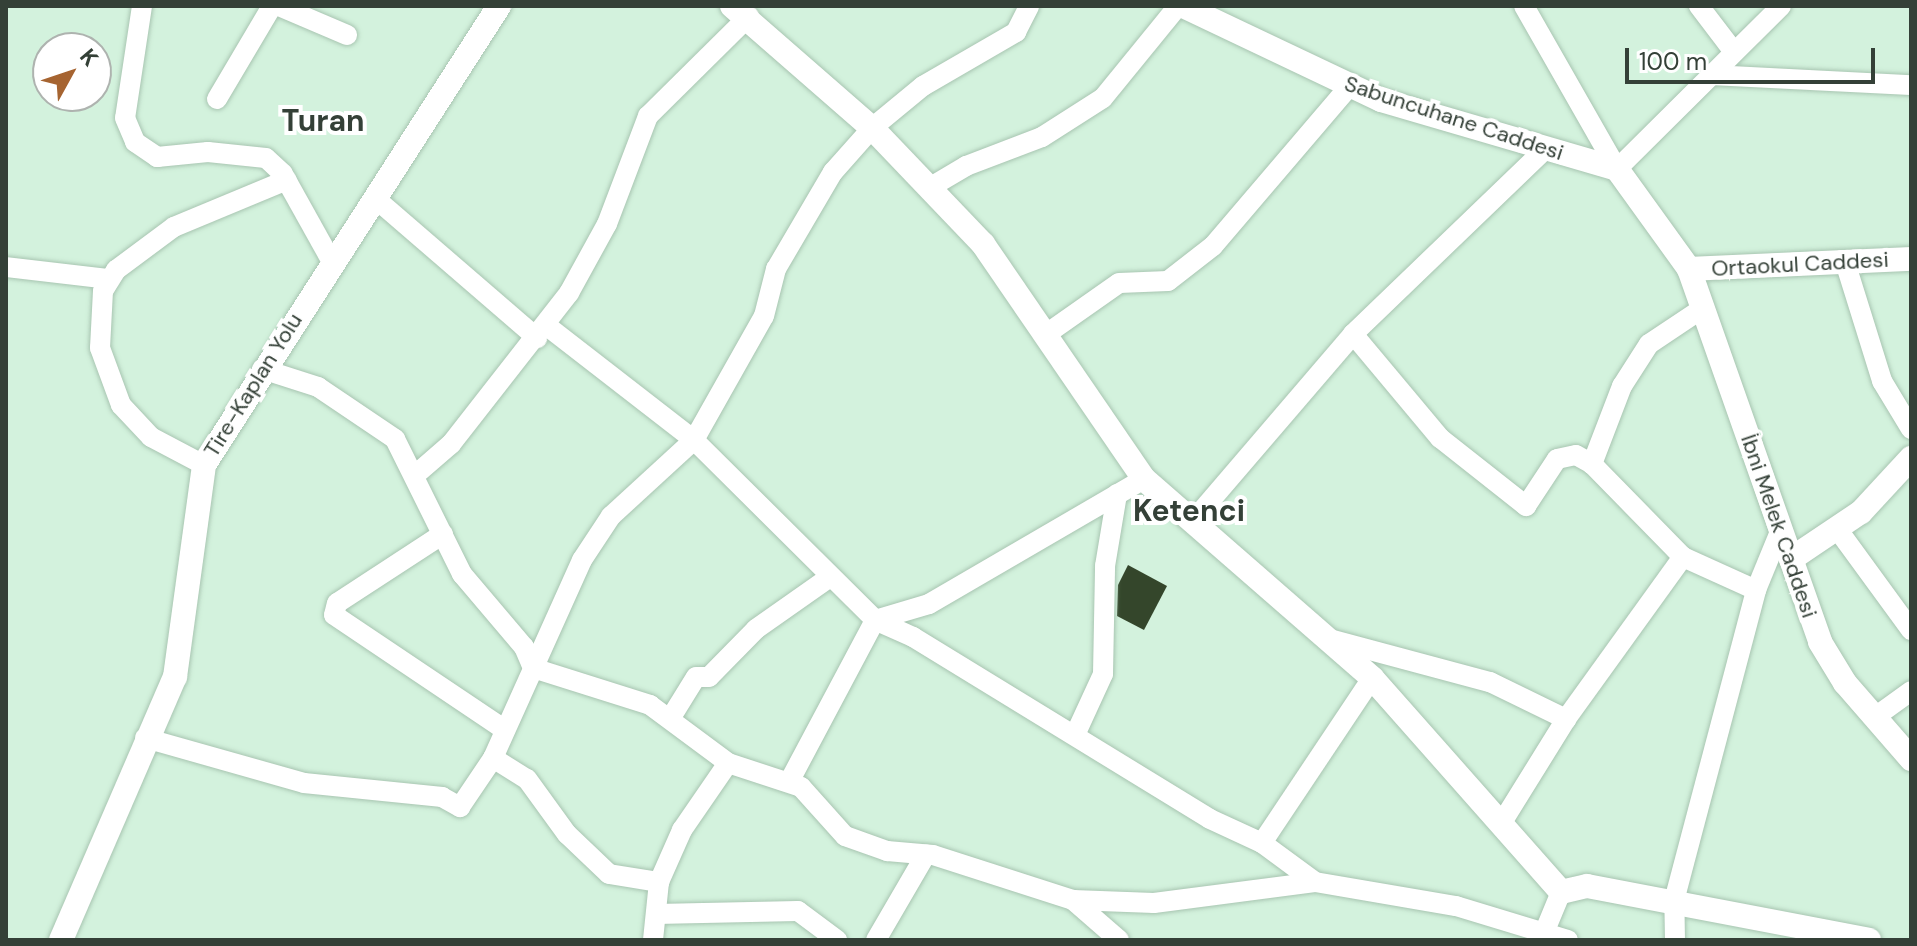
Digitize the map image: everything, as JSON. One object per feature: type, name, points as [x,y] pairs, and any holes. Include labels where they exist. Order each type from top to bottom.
[{"type":"street","points":[[142,6],[125,118],[135,142],[157,157],[259,155],[287,180],[332,262]]},
{"type":"street","points":[[217,99],[272,6]]},
{"type":"street","points":[[279,6],[347,35]]},
{"type":"street","name":"Tire-Kaplan Yolu","points":[[61,940],[181,654],[204,465],[262,369],[376,199],[499,6]]},
{"type":"street","points":[[145,738],[304,783],[442,797],[460,807],[493,758],[582,560],[611,516],[694,440],[764,316],[776,269],[833,172],[872,128],[923,86],[1016,32],[1029,6]]},
{"type":"street","points":[[929,188],[966,166],[1042,137],[1103,98],[1180,6]]},
{"type":"street","name":"Sabuncuhane Caddesi","points":[[1180,6],[1349,87],[1617,169]]},
{"type":"street","points":[[1524,6],[1617,169],[1689,269]]},
{"type":"street","points":[[1699,6],[1734,52]]},
{"type":"street","points":[[1617,169],[1781,6]]},
{"type":"street","points":[[414,476],[451,444],[542,332],[607,224],[648,116],[740,11],[872,128],[983,244],[1144,479],[1372,678],[1561,892]]},
{"type":"street","points":[[1711,75],[1911,85]]},
{"type":"street","points":[[1045,335],[1119,283],[1168,281],[1213,246],[1349,87]]},
{"type":"street","points":[[1193,521],[1353,334],[1547,147]]},
{"type":"street","points":[[204,465],[151,437],[111,387],[99,329],[108,279],[174,227],[287,180]]},
{"type":"street","points":[[376,199],[542,332],[694,440],[875,620],[913,637],[1210,819],[1262,843],[1315,882]]},
{"type":"street","name":"Ortaokul Caddesi","points":[[1689,269],[1911,259]]},
{"type":"street","points":[[1845,262],[1882,381],[1911,429]]},
{"type":"street","points":[[6,267],[108,279]]},
{"type":"street","name":"İbni Melek Caddesi","points":[[1689,269],[1820,642],[1875,717],[1911,759]]},
{"type":"street","points":[[1592,464],[1622,386],[1649,344],[1703,308]]},
{"type":"street","points":[[1353,334],[1440,438],[1526,506],[1557,459],[1576,455],[1592,464],[1683,557],[1756,590]]},
{"type":"street","points":[[262,369],[318,387],[395,439],[462,574],[524,647],[533,668]]},
{"type":"street","points":[[1791,559],[1838,530],[1911,458]]},
{"type":"street","points":[[789,782],[875,620],[929,604],[1144,479]]},
{"type":"street","points":[[1075,735],[1103,674],[1105,566],[1117,494]]},
{"type":"street","points":[[1675,940],[1674,901],[1756,590],[1781,529]]},
{"type":"street","points":[[1838,530],[1911,630]]},
{"type":"street","points":[[443,534],[337,603],[334,615],[505,730]]},
{"type":"street","points":[[1501,824],[1566,719],[1683,557]]},
{"type":"street","points":[[670,719],[696,677],[709,677],[756,629],[830,577]]},
{"type":"street","points":[[1329,639],[1490,682],[1566,719]]},
{"type":"street","points":[[533,668],[596,684],[670,719],[728,763],[789,782],[845,836],[887,851],[926,854],[1073,900],[1154,903],[1315,882],[1456,906],[1511,932],[1544,933],[1568,940]]},
{"type":"street","points":[[1262,843],[1372,678]]},
{"type":"street","points":[[1875,717],[1911,691]]},
{"type":"street","points":[[493,758],[527,779],[567,834],[609,874],[659,882]]},
{"type":"street","points":[[653,940],[659,882],[682,830],[728,763]]},
{"type":"street","points":[[876,940],[926,854]]},
{"type":"street","points":[[1561,892],[1587,886],[1869,940]]},
{"type":"street","points":[[1544,933],[1561,892]]},
{"type":"street","points":[[1073,900],[1119,940]]},
{"type":"street","points":[[656,914],[798,911],[837,940]]},
{"type":"building","points":[[1128,565],[1167,586],[1144,630],[1117,616],[1118,585]]},
{"type":"district","name":"Turan","points":[[323,121]]},
{"type":"district","name":"Ketenci","points":[[1189,511]]}]
